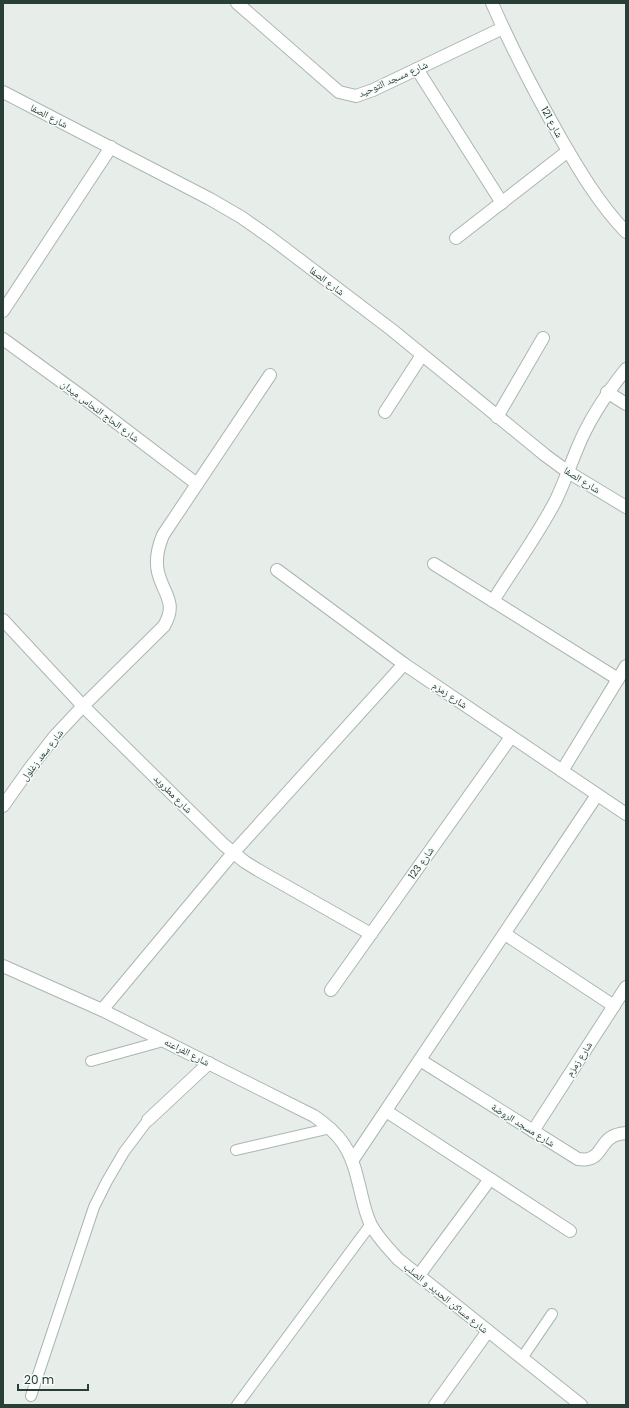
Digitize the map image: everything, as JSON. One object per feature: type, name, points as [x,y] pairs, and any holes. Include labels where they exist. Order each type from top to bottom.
[{"type":"street","name":"شارع مسجد التوحيد","points":[[237,3],[339,92],[356,96],[364,94],[503,28]]},
{"type":"street","name":"شارع 121","points":[[492,3],[536,93],[568,151],[599,200],[626,232]]},
{"type":"street","points":[[416,69],[502,203]]},
{"type":"street","name":"شارع الصفا","points":[[3,92],[210,198],[241,217],[392,330],[497,417],[568,472],[626,507]]},
{"type":"street","points":[[3,311],[111,147]]},
{"type":"street","points":[[456,238],[568,151]]},
{"type":"street","points":[[497,417],[543,338]]},
{"type":"street","name":"شارع الحاج النحاس ميدان","points":[[3,339],[84,398],[197,484]]},
{"type":"street","points":[[385,412],[422,355]]},
{"type":"street","points":[[493,601],[549,514],[563,486],[587,427],[607,392],[626,369]]},
{"type":"street","points":[[197,484],[270,375]]},
{"type":"street","points":[[607,392],[626,404]]},
{"type":"street","name":"شارع سعد زغلول","points":[[3,806],[55,736],[83,706],[164,626],[170,617],[170,605],[167,594],[158,573],[156,560],[158,547],[163,535],[197,484]]},
{"type":"street","points":[[434,564],[618,679]]},
{"type":"street","name":"شارع زمزم","points":[[277,570],[404,664],[626,814]]},
{"type":"street","name":"شارع مطرويد","points":[[3,620],[83,706],[233,853],[258,870],[371,934]]},
{"type":"street","points":[[102,1010],[233,853],[404,664]]},
{"type":"street","points":[[562,771],[626,666]]},
{"type":"street","name":"شارع 123","points":[[331,990],[511,737]]},
{"type":"street","points":[[352,1161],[597,795]]},
{"type":"street","points":[[505,934],[614,1006]]},
{"type":"street","name":"شارع الفراعنه","points":[[3,966],[102,1010],[314,1116],[331,1128],[344,1143],[352,1161]]},
{"type":"street","name":"شارع زمزم","points":[[533,1131],[626,987]]},
{"type":"street","name":"شارع مسجد الروضة","points":[[420,1060],[578,1159],[588,1159],[597,1154],[608,1138],[617,1134],[626,1133]]},
{"type":"street","points":[[148,1120],[209,1064]]},
{"type":"street","points":[[386,1111],[570,1231]]},
{"type":"street","name":"شارع مساكن الحديد و الصلب","points":[[352,1161],[363,1202],[371,1224],[382,1243],[398,1259],[581,1405]]},
{"type":"street","points":[[419,1275],[490,1179]]},
{"type":"street","points":[[435,1405],[488,1331]]},
{"type":"lane","points":[[91,1061],[163,1041]]},
{"type":"lane","points":[[31,1396],[94,1207],[106,1181],[124,1152],[148,1120]]},
{"type":"lane","points":[[236,1150],[331,1128]]},
{"type":"lane","points":[[237,1405],[371,1224]]},
{"type":"lane","points":[[522,1358],[552,1314]]}]
